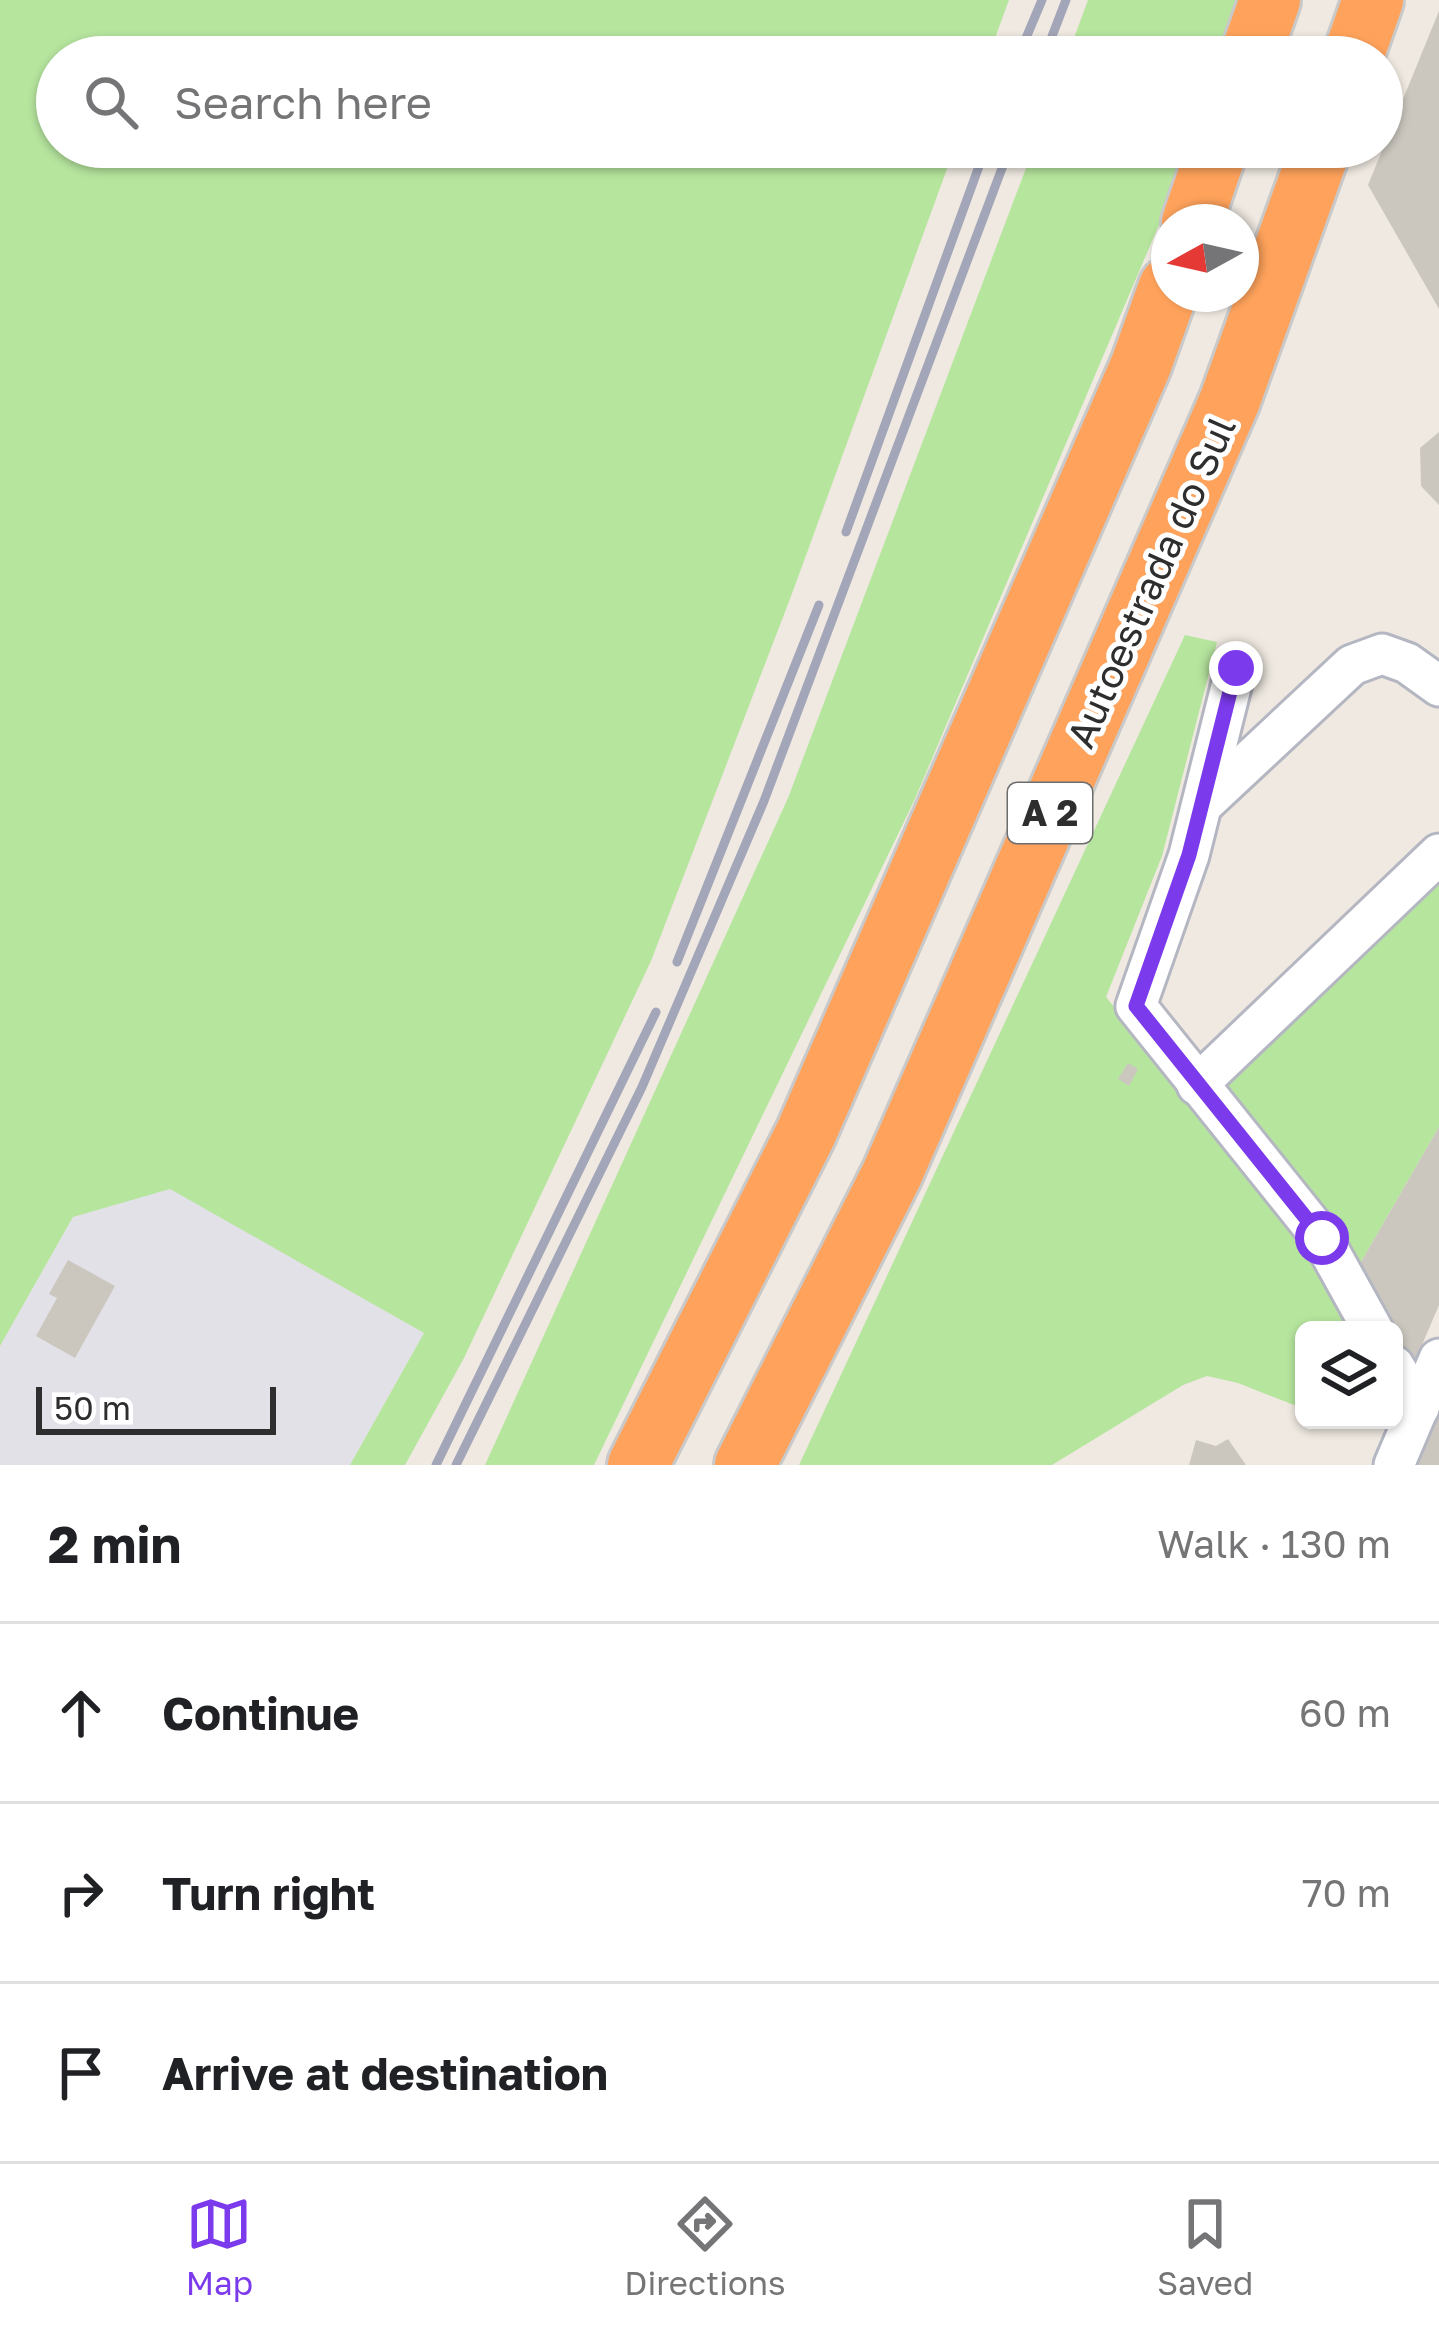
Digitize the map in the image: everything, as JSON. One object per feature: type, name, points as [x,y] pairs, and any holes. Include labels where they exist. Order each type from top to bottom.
[{"type":"highway","points":[[1257,36],[1270,0]]},
{"type":"highway","points":[[1360,36],[1373,0]]},
{"type":"highway","points":[[1198,204],[1211,168]]},
{"type":"highway","name":"Autoestrada do Sul","points":[[745,1465],[902,1153],[1230,400],[1313,168]]},
{"type":"highway","name":"A 2","points":[[638,1465],[806,1133],[1142,365],[1160,312]]},
{"type":"street","points":[[1202,805],[1352,665],[1382,654],[1407,663],[1439,686]]},
{"type":"street","points":[[1236,668],[1189,855],[1136,1006],[1322,1238],[1368,1321]]},
{"type":"street","points":[[1197,1085],[1439,854]]},
{"type":"street","points":[[1394,1465],[1439,1359]]},
{"type":"street","points":[[1403,1381],[1419,1408]]},
{"type":"shaded area","points":[[170,1188],[424,1333],[350,1465],[0,1465],[0,1346],[73,1217]]},
{"type":"green space","points":[[0,0],[1009,0],[996,36],[36,36],[36,168],[947,168],[651,961],[464,1358],[405,1465],[350,1465],[424,1333],[170,1189],[73,1217],[0,1346]]},
{"type":"green space","points":[[1088,0],[1244,0],[1231,36],[1075,36]]},
{"type":"green space","points":[[1026,168],[1183,168],[1168,204],[1151,204],[1151,243],[914,801],[594,1465],[485,1465],[788,798]]},
{"type":"green space","points":[[1185,635],[1217,642],[1162,856],[1106,997],[1323,1264],[1348,1321],[1295,1321],[1295,1405],[1207,1376],[1183,1385],[1052,1465],[799,1465]]},
{"type":"green space","points":[[1439,872],[1439,1127],[1350,1281],[1211,1088]]},
{"type":"building","points":[[1439,11],[1439,309],[1368,185],[1375,168],[1403,168],[1403,99]]},
{"type":"building","points":[[1439,432],[1439,505],[1421,486],[1420,448]]},
{"type":"building","points":[[1128,1063],[1138,1069],[1129,1086],[1118,1079]]},
{"type":"building","points":[[1439,1127],[1439,1305],[1410,1373],[1403,1362],[1403,1321],[1377,1321],[1350,1281]]},
{"type":"building","points":[[68,1260],[115,1286],[75,1358],[36,1336],[57,1298],[49,1294]]},
{"type":"building","points":[[1439,1386],[1439,1465],[1414,1465]]},
{"type":"building","points":[[1228,1439],[1246,1465],[1189,1465],[1196,1440],[1216,1446]]},
{"type":"railway","points":[[1027,36],[1042,0]]},
{"type":"railway","points":[[1052,36],[1066,0]]},
{"type":"railway","points":[[846,532],[978,168]]},
{"type":"railway","points":[[456,1465],[642,1087],[764,801],[1002,168]]},
{"type":"railway","points":[[677,962],[819,605]]},
{"type":"railway","points":[[436,1465],[656,1012]]},
{"type":"route","points":[[1236,668],[1189,855],[1136,1006],[1322,1238]]}]
